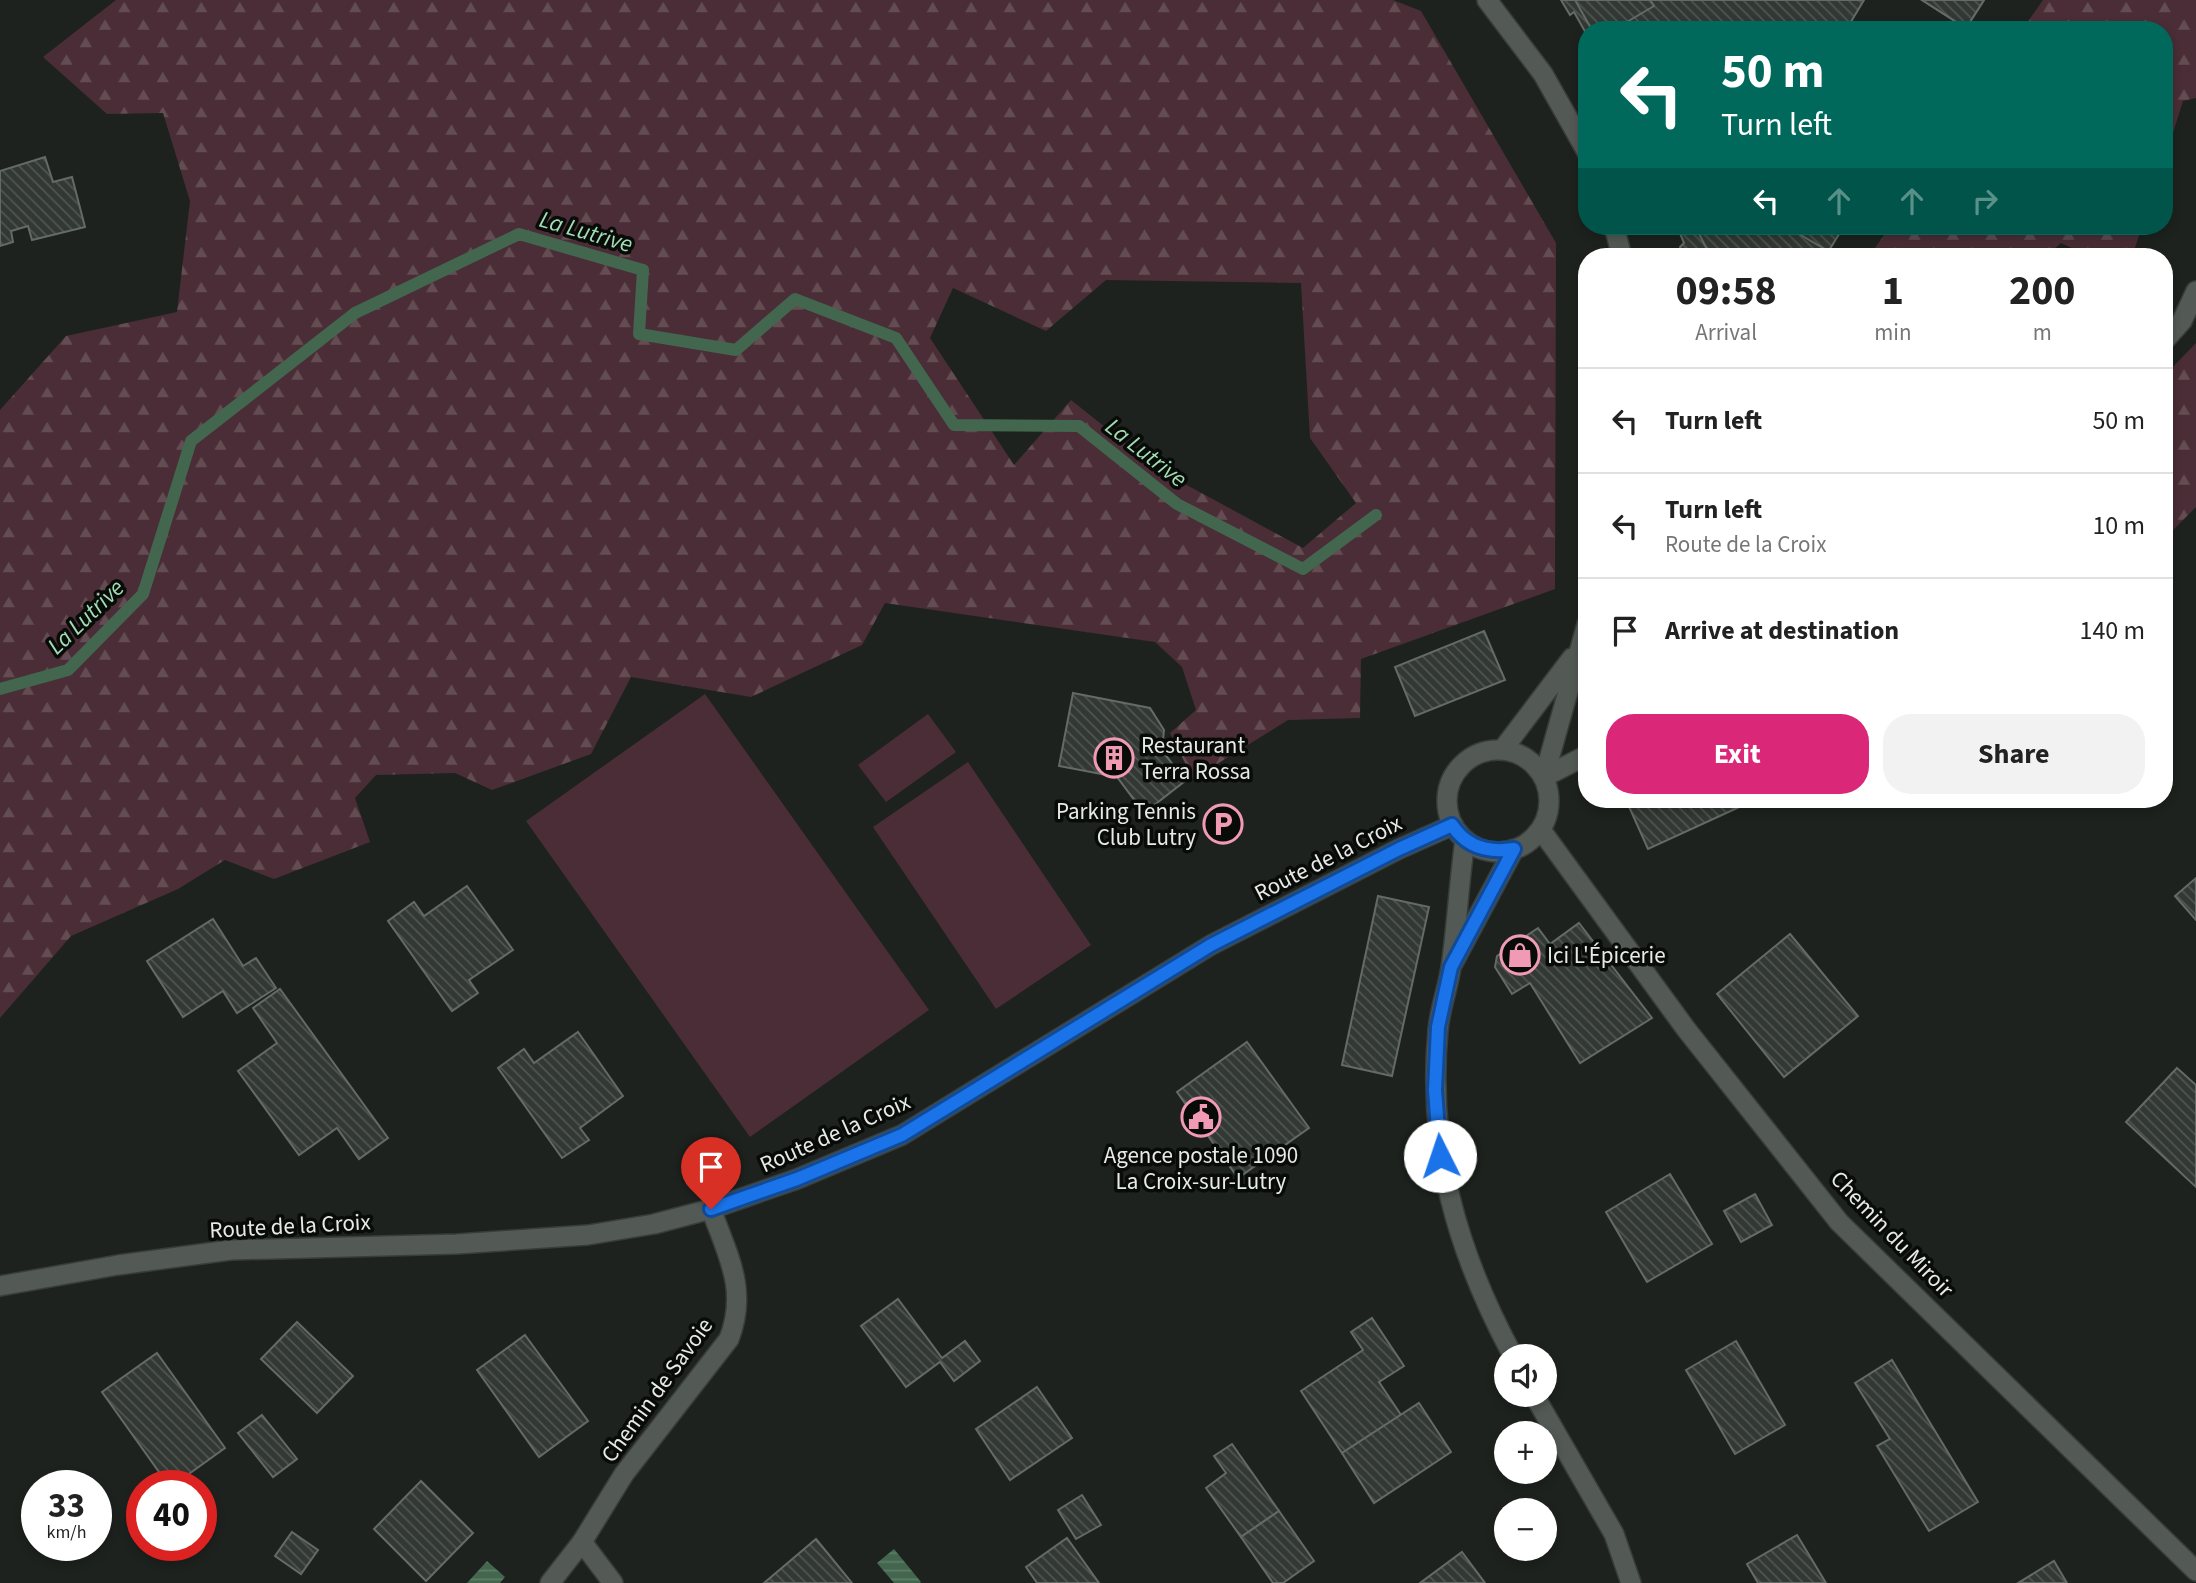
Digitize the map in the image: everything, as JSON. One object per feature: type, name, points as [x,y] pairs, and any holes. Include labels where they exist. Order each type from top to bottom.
[{"type":"street","points":[[1487,0],[1543,74],[1578,136]]},
{"type":"street","points":[[2173,331],[2182,321],[2196,291]]},
{"type":"street","points":[[1503,750],[1578,649]]},
{"type":"street","points":[[1544,777],[1578,649]]},
{"type":"street","points":[[1459,832],[1488,850],[1514,849],[1529,842],[1541,830],[1549,804],[1544,777],[1534,763],[1519,754],[1503,750],[1472,756],[1455,773],[1447,794],[1459,832],[1451,967],[1438,1027],[1435,1090],[1440,1156],[1452,1216],[1485,1305],[1506,1344]]},
{"type":"street","points":[[1544,777],[1578,760]]},
{"type":"street","name":"Chemin du Miroir","points":[[1541,830],[1686,1029],[1839,1222],[2196,1571]]},
{"type":"street","name":"Route de la Croix","points":[[0,1286],[118,1265],[231,1250],[457,1244],[588,1235],[654,1224],[711,1209],[797,1179],[902,1135],[1211,945],[1399,849],[1459,832]]},
{"type":"street","points":[[1451,967],[1514,849]]},
{"type":"street","name":"Chemin de Savoie","points":[[550,1583],[582,1542],[624,1474],[729,1339],[738,1315],[736,1279],[711,1209]]},
{"type":"street","points":[[1541,1407],[1614,1534],[1631,1583]]},
{"type":"street","points":[[582,1542],[613,1583]]},
{"type":"green space","points":[[116,0],[1393,0],[1421,11],[1556,243],[1555,589],[1361,659],[1360,718],[1288,720],[1193,779],[1170,733],[1196,710],[1182,667],[1155,642],[885,603],[862,645],[751,697],[631,677],[591,754],[492,790],[455,773],[376,775],[355,798],[370,842],[274,879],[225,860],[178,889],[71,936],[0,1018],[0,410],[66,336],[177,312],[190,201],[163,113],[107,114],[43,57]],"holes":[[[1106,280],[1301,283],[1310,438],[1356,503],[1303,548],[1159,470],[1071,400],[1014,465],[930,338],[953,288],[1046,331]]]},
{"type":"green space","points":[[2043,0],[2196,0],[2196,98],[2183,101],[2173,133],[2173,21],[2028,21]]},
{"type":"green space","points":[[1884,235],[2139,235],[2135,248],[2072,248],[2061,243],[2055,248],[1875,248]]},
{"type":"green space","points":[[2196,343],[2196,507],[2173,530],[2173,367]]},
{"type":"green space","points":[[705,694],[929,1010],[750,1137],[526,821]]},
{"type":"green space","points":[[928,714],[956,752],[886,802],[858,765]]},
{"type":"green space","points":[[968,762],[1091,945],[996,1009],[873,827]]},
{"type":"shaded area","points":[[894,1549],[920,1583],[894,1583],[877,1563]]},
{"type":"shaded area","points":[[487,1561],[505,1577],[500,1583],[467,1583]]},
{"type":"building","points":[[1561,0],[1864,0],[1851,21],[1579,21],[1574,12],[1570,15]]},
{"type":"building","points":[[1575,0],[1650,0],[1654,6],[1628,21],[1587,21]]},
{"type":"building","points":[[1922,0],[1984,0],[1970,21],[1955,21]]},
{"type":"building","points":[[1922,0],[1984,0],[1970,21],[1955,21]]},
{"type":"building","points":[[45,157],[53,182],[72,177],[85,227],[32,240],[28,226],[11,231],[13,242],[0,246],[0,171]]},
{"type":"building","points":[[1681,235],[1838,235],[1831,248],[1680,248],[1684,243]]},
{"type":"building","points":[[1700,235],[1800,235],[1823,248],[1706,248]]},
{"type":"building","points":[[1484,631],[1505,680],[1415,716],[1395,667]]},
{"type":"building","name":"Restaurant Terra Rossa","points":[[1073,693],[1150,708],[1164,730],[1162,750],[1185,781],[1144,813],[1117,777],[1059,766]]},
{"type":"building","points":[[1630,808],[1737,808],[1648,849]]},
{"type":"building","points":[[2196,878],[2196,920],[2175,896]]},
{"type":"building","points":[[467,886],[513,950],[469,980],[478,993],[452,1011],[388,921],[414,902],[424,916]]},
{"type":"building","points":[[1378,896],[1429,907],[1392,1076],[1342,1065]]},
{"type":"building","points":[[213,919],[243,966],[256,958],[276,988],[237,1013],[223,991],[183,1017],[147,961]]},
{"type":"building","points":[[1579,923],[1652,1018],[1580,1063],[1530,983],[1512,994],[1495,967],[1497,956],[1538,928],[1550,944]]},
{"type":"building","points":[[1790,934],[1858,1016],[1784,1077],[1717,994]]},
{"type":"building","points":[[280,989],[388,1138],[359,1159],[337,1128],[299,1155],[238,1071],[277,1043],[253,1008]]},
{"type":"building","points":[[578,1032],[623,1096],[580,1128],[589,1140],[562,1158],[498,1068],[524,1049],[534,1063]]},
{"type":"building","points":[[1247,1042],[1309,1128],[1238,1178],[1177,1092]]},
{"type":"building","points":[[2177,1068],[2196,1085],[2196,1187],[2126,1122]]},
{"type":"building","points":[[1670,1174],[1712,1244],[1647,1282],[1606,1212]]},
{"type":"building","points":[[1755,1194],[1772,1225],[1741,1242],[1724,1211]]},
{"type":"building","points":[[898,1299],[942,1358],[965,1341],[980,1361],[954,1381],[940,1362],[906,1387],[861,1326]]},
{"type":"building","points":[[1372,1318],[1404,1366],[1379,1382],[1401,1415],[1342,1453],[1301,1391],[1363,1350],[1351,1332]]},
{"type":"building","points":[[297,1322],[353,1376],[317,1413],[261,1359]]},
{"type":"building","points":[[525,1335],[588,1421],[539,1457],[477,1370]]},
{"type":"building","points":[[1736,1341],[1785,1425],[1735,1454],[1686,1370]]},
{"type":"building","points":[[157,1353],[225,1448],[194,1470],[158,1470],[102,1392]]},
{"type":"building","points":[[1892,1360],[1978,1502],[1929,1531],[1877,1446],[1890,1439],[1855,1383]]},
{"type":"building","points":[[1037,1387],[1072,1438],[1010,1480],[976,1429]]},
{"type":"building","points":[[1419,1403],[1451,1452],[1374,1503],[1342,1453]]},
{"type":"building","points":[[262,1415],[297,1459],[273,1477],[238,1433]]},
{"type":"building","points":[[1232,1444],[1279,1511],[1241,1537],[1206,1488],[1226,1473],[1214,1456]]},
{"type":"building","points":[[421,1481],[473,1533],[426,1581],[374,1529]]},
{"type":"building","points":[[1082,1495],[1101,1525],[1076,1539],[1058,1510]]},
{"type":"building","points":[[1279,1511],[1314,1561],[1283,1583],[1273,1583],[1241,1537]]},
{"type":"building","points":[[292,1532],[318,1550],[301,1574],[275,1556]]},
{"type":"building","points":[[1797,1535],[1826,1583],[1758,1583],[1747,1564]]},
{"type":"building","points":[[1067,1538],[1099,1583],[1037,1583],[1026,1567]]},
{"type":"building","points":[[816,1539],[852,1583],[764,1583]]},
{"type":"building","points":[[1462,1552],[1485,1583],[1420,1583]]},
{"type":"building","points":[[2054,1561],[2067,1583],[2018,1583]]},
{"type":"waterway","name":"La Lutrive","points":[[0,689],[68,670],[143,594],[191,441],[355,313],[519,234],[643,270],[639,334],[736,350],[795,299],[896,338],[954,425],[1079,426],[1177,504],[1303,569],[1376,515]]},
{"type":"place","name":"Restaurant Terra Rossa","points":[[1114,758]]},
{"type":"place","name":"Parking Tennis Club Lutry","points":[[1223,824]]},
{"type":"place","name":"Ici L'Épicerie","points":[[1520,955]]},
{"type":"place","name":"Agence postale 1090 La Croix-sur-Lutry","points":[[1201,1117]]},
{"type":"route","points":[[711,1209],[797,1179],[902,1135],[1211,945],[1399,849],[1452,825],[1465,840],[1480,849],[1497,852],[1514,849],[1487,906],[1451,967],[1438,1027],[1435,1090],[1440,1156]]}]
